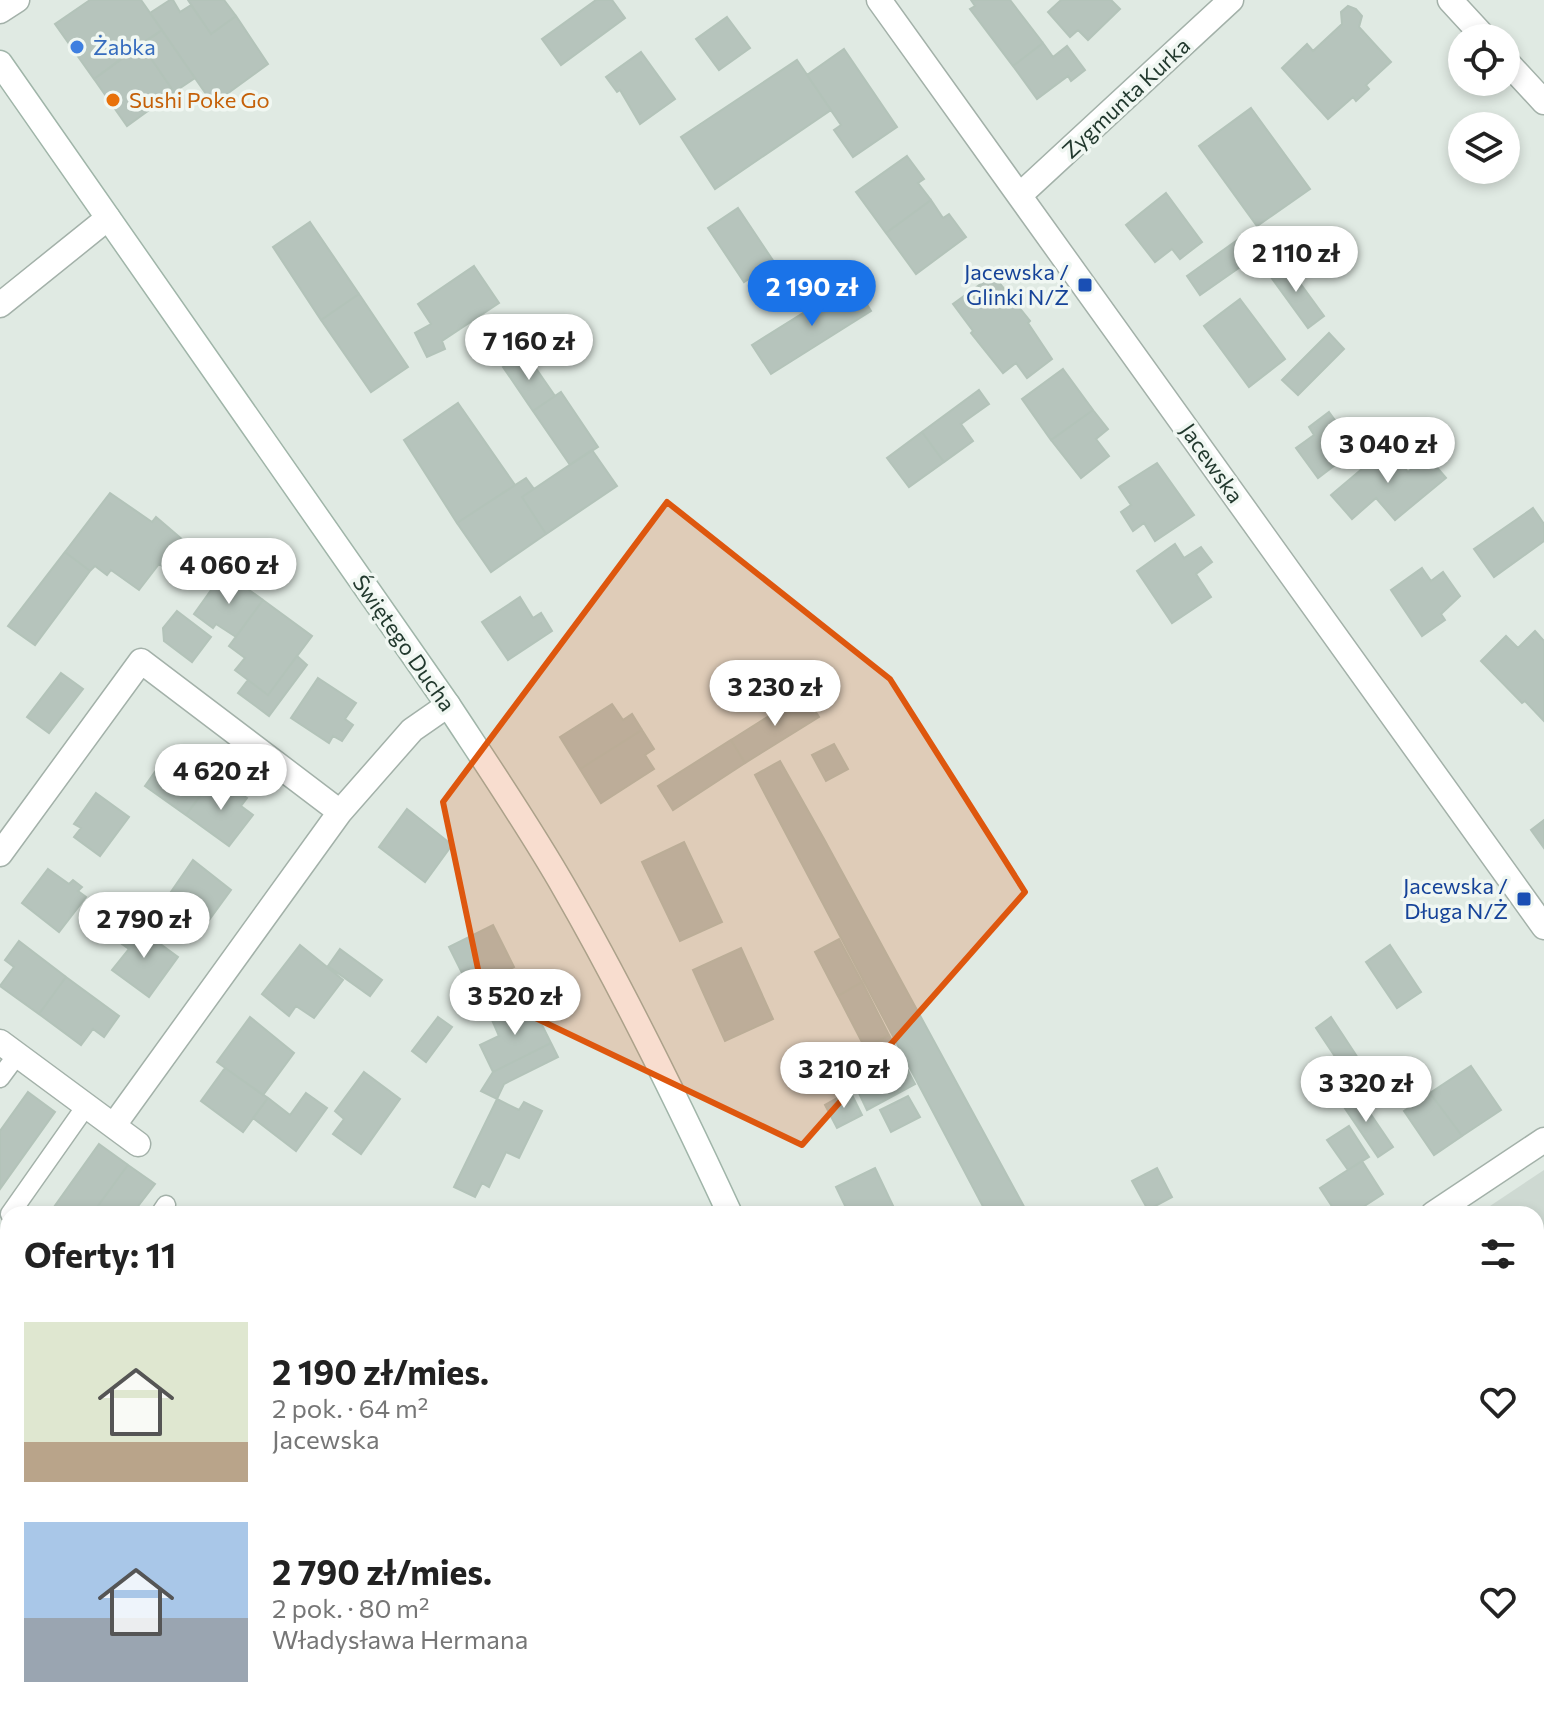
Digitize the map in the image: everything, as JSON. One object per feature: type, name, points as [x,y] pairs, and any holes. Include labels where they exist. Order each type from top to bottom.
[{"type":"street","points":[[0,11],[17,0]]},
{"type":"street","name":"Jacewska","points":[[879,0],[1544,927]]},
{"type":"street","name":"Zygmunta Kurka","points":[[1020,195],[1231,0]]},
{"type":"street","points":[[1450,0],[1472,24]]},
{"type":"street","name":"Świętego Ducha","points":[[0,63],[448,705],[565,889],[657,1057],[726,1206]]},
{"type":"street","points":[[1520,76],[1544,102]]},
{"type":"street","points":[[0,305],[108,218]]},
{"type":"street","points":[[0,854],[141,661],[340,812]]},
{"type":"street","points":[[114,1125],[340,812],[412,730],[448,705]]},
{"type":"street","points":[[9,1048],[138,1144]]},
{"type":"street","points":[[1445,1206],[1544,1140]]},
{"type":"lane","points":[[0,1078],[9,1048]]},
{"type":"lane","points":[[15,1206],[86,1106]]},
{"type":"highlighted area","points":[[667,502],[890,679],[1025,892],[802,1145],[483,993],[443,802]]},
{"type":"shaded area","points":[[1544,1170],[1544,1206],[1490,1206]]},
{"type":"building","points":[[90,0],[141,0],[162,30],[94,79],[55,24]]},
{"type":"building","points":[[170,0],[180,12],[191,5],[211,34],[236,16],[268,64],[213,104],[150,13]]},
{"type":"building","points":[[188,0],[224,0],[236,16],[211,34]]},
{"type":"building","points":[[596,0],[612,0],[625,18],[561,65],[542,39]]},
{"type":"building","points":[[971,0],[1010,0],[1043,43],[1013,66],[970,9],[975,6]]},
{"type":"building","points":[[1061,0],[1111,0],[1120,9],[1088,40],[1078,30],[1070,37],[1048,12]]},
{"type":"building","points":[[1348,6],[1362,16],[1359,27],[1391,62],[1366,85],[1369,89],[1356,101],[1353,97],[1328,119],[1282,68],[1307,44],[1313,51],[1342,24],[1341,12]]},
{"type":"building","points":[[727,17],[750,48],[719,70],[696,39]]},
{"type":"building","points":[[162,30],[195,78],[174,92],[141,44]]},
{"type":"building","points":[[1043,43],[1053,57],[1067,46],[1085,70],[1071,81],[1068,76],[1037,99],[1013,66]]},
{"type":"building","points":[[141,44],[174,92],[127,126],[94,79]]},
{"type":"building","points":[[844,49],[897,127],[853,157],[834,130],[841,125],[807,75]]},
{"type":"building","points":[[641,52],[675,99],[640,124],[620,90],[617,92],[606,77]]},
{"type":"building","points":[[797,60],[831,110],[715,189],[681,137]]},
{"type":"building","points":[[1251,108],[1310,189],[1257,226],[1199,146]]},
{"type":"building","points":[[907,156],[924,179],[918,183],[931,200],[886,233],[856,192]]},
{"type":"building","points":[[1166,193],[1202,242],[1180,259],[1172,249],[1155,262],[1126,225]]},
{"type":"building","points":[[931,200],[943,218],[949,214],[966,237],[916,274],[886,233]]},
{"type":"building","points":[[738,208],[774,262],[744,282],[708,228]]},
{"type":"building","points":[[310,222],[359,294],[321,320],[273,247]]},
{"type":"building","points":[[1250,231],[1263,251],[1200,295],[1187,276]]},
{"type":"building","points":[[1284,261],[1324,316],[1308,328],[1268,273]]},
{"type":"building","points":[[474,266],[499,303],[442,341],[445,349],[427,357],[415,333],[431,324],[418,304]]},
{"type":"building","points":[[993,275],[1030,321],[1028,323],[1052,359],[1027,378],[1016,363],[1003,373],[971,333],[973,331],[953,304]]},
{"type":"building","points":[[853,282],[871,311],[771,374],[752,345]]},
{"type":"building","points":[[359,294],[408,367],[371,392],[321,320]]},
{"type":"building","points":[[1240,299],[1285,359],[1249,387],[1204,326]]},
{"type":"building","points":[[1329,333],[1344,349],[1298,395],[1282,380]]},
{"type":"building","points":[[526,354],[555,396],[533,411],[503,367]]},
{"type":"building","points":[[1063,369],[1093,410],[1051,440],[1022,399]]},
{"type":"building","points":[[979,390],[989,404],[961,424],[973,441],[944,462],[922,432]]},
{"type":"building","points":[[561,392],[598,447],[570,465],[533,411]]},
{"type":"building","points":[[458,403],[515,485],[457,523],[404,440]]},
{"type":"building","points":[[1093,410],[1108,429],[1096,439],[1109,456],[1081,478],[1051,440]]},
{"type":"building","points":[[1329,412],[1356,449],[1318,478],[1296,448],[1314,435],[1309,427]]},
{"type":"building","points":[[922,432],[944,462],[909,487],[887,458]]},
{"type":"building","points":[[1388,447],[1408,472],[1427,456],[1446,478],[1395,520],[1376,498],[1352,519],[1331,495]]},
{"type":"building","points":[[592,450],[617,486],[546,534],[522,497]]},
{"type":"building","points":[[1157,463],[1194,515],[1155,541],[1144,523],[1133,531],[1121,512],[1131,505],[1119,487]]},
{"type":"building","points":[[526,478],[534,489],[522,497],[546,534],[491,572],[457,523]]},
{"type":"building","points":[[110,493],[152,522],[156,517],[184,541],[165,568],[159,564],[139,590],[111,570],[107,575],[95,566],[90,571],[65,552]]},
{"type":"building","points":[[1533,508],[1544,524],[1544,541],[1494,577],[1474,549]]},
{"type":"building","points":[[1175,544],[1184,558],[1201,547],[1212,562],[1196,574],[1211,597],[1172,623],[1137,571]]},
{"type":"building","points":[[65,552],[90,571],[35,645],[8,626]]},
{"type":"building","points":[[1422,568],[1431,581],[1443,572],[1460,596],[1441,614],[1445,620],[1422,636],[1391,590]]},
{"type":"building","points":[[224,572],[263,600],[236,637],[216,624],[213,628],[194,614]]},
{"type":"building","points":[[520,597],[533,618],[541,613],[552,631],[508,660],[482,622]]},
{"type":"building","points":[[263,600],[312,636],[268,695],[235,670],[245,658],[229,646]]},
{"type":"building","points":[[177,611],[211,637],[192,662],[164,641],[163,628]]},
{"type":"building","points":[[1535,631],[1544,641],[1544,721],[1481,661],[1506,636],[1518,648]]},
{"type":"building","points":[[297,656],[307,665],[269,716],[238,693],[248,680],[268,695]]},
{"type":"building","points":[[61,673],[83,689],[49,733],[27,717]]},
{"type":"building","points":[[318,678],[356,703],[345,719],[353,725],[342,741],[333,736],[329,743],[291,718]]},
{"type":"building","points":[[804,694],[819,717],[745,763],[731,740]]},
{"type":"building","points":[[612,704],[623,720],[632,714],[642,730],[580,769],[560,737]]},
{"type":"building","points":[[642,730],[654,749],[645,755],[654,769],[601,803],[580,769]]},
{"type":"building","points":[[731,740],[745,763],[673,810],[658,786]]},
{"type":"building","points":[[834,744],[848,769],[826,781],[812,755]]},
{"type":"building","points":[[171,749],[181,756],[186,749],[197,756],[193,764],[212,778],[213,774],[215,776],[186,815],[145,786]]},
{"type":"building","points":[[780,761],[1024,1206],[983,1206],[755,775]]},
{"type":"building","points":[[213,778],[247,798],[241,806],[253,815],[229,846],[186,815]]},
{"type":"building","points":[[96,793],[129,817],[100,856],[74,837],[81,828],[74,824]]},
{"type":"building","points":[[407,809],[452,845],[425,882],[379,847]]},
{"type":"building","points":[[1544,820],[1544,848],[1531,830]]},
{"type":"building","points":[[684,842],[722,922],[680,941],[642,862]]},
{"type":"building","points":[[193,860],[231,890],[201,931],[164,902]]},
{"type":"building","points":[[48,869],[69,884],[73,880],[82,887],[78,891],[86,897],[59,932],[22,903]]},
{"type":"building","points":[[141,919],[150,925],[144,932],[178,957],[149,997],[112,970],[129,949],[122,944]]},
{"type":"building","points":[[493,925],[514,967],[470,989],[449,947]]},
{"type":"building","points":[[839,939],[862,982],[838,996],[815,952]]},
{"type":"building","points":[[19,941],[66,977],[39,1014],[0,986],[14,967],[5,960]]},
{"type":"building","points":[[300,945],[343,980],[314,1018],[296,1006],[289,1016],[262,994]]},
{"type":"building","points":[[1390,945],[1421,992],[1397,1008],[1366,962]]},
{"type":"building","points":[[741,948],[773,1019],[725,1041],[693,970]]},
{"type":"building","points":[[340,949],[382,980],[370,996],[328,966]]},
{"type":"building","points":[[66,977],[119,1016],[104,1037],[93,1029],[81,1045],[39,1014]]},
{"type":"building","points":[[862,982],[889,1035],[865,1048],[838,996]]},
{"type":"building","points":[[530,1001],[551,1043],[493,1072],[480,1045],[499,1036],[492,1020]]},
{"type":"building","points":[[250,1017],[294,1053],[263,1095],[217,1062]]},
{"type":"building","points":[[438,1017],[452,1027],[426,1062],[412,1051]]},
{"type":"building","points":[[1331,1017],[1379,1090],[1364,1100],[1316,1028]]},
{"type":"building","points":[[889,1035],[915,1084],[867,1110],[856,1087],[870,1079],[856,1052]]},
{"type":"building","points":[[551,1043],[558,1057],[504,1084],[497,1099],[481,1091],[493,1072]]},
{"type":"building","points":[[1471,1066],[1501,1110],[1462,1136],[1430,1093]]},
{"type":"building","points":[[225,1068],[268,1098],[243,1132],[201,1101]]},
{"type":"building","points":[[364,1072],[400,1099],[361,1154],[333,1134],[344,1119],[335,1111]]},
{"type":"building","points":[[850,1091],[862,1115],[837,1128],[825,1105]]},
{"type":"building","points":[[1355,1091],[1393,1147],[1378,1157],[1340,1101]]},
{"type":"building","points":[[28,1092],[55,1112],[0,1189],[0,1131]]},
{"type":"building","points":[[306,1093],[327,1108],[296,1151],[253,1118],[268,1098],[290,1115]]},
{"type":"building","points":[[1430,1093],[1462,1136],[1434,1155],[1404,1111]]},
{"type":"building","points":[[908,1096],[920,1117],[891,1132],[880,1110]]},
{"type":"building","points":[[497,1099],[519,1110],[524,1102],[542,1111],[519,1158],[506,1152],[489,1187],[482,1183],[475,1197],[454,1187]]},
{"type":"building","points":[[1349,1126],[1369,1157],[1348,1170],[1327,1140]]},
{"type":"building","points":[[99,1144],[128,1165],[98,1206],[55,1206]]},
{"type":"building","points":[[1362,1161],[1383,1194],[1364,1206],[1332,1206],[1320,1188]]},
{"type":"building","points":[[128,1165],[155,1184],[138,1206],[98,1206]]},
{"type":"building","points":[[875,1168],[893,1206],[845,1206],[836,1187]]},
{"type":"building","points":[[1157,1168],[1172,1197],[1155,1206],[1146,1206],[1132,1181]]},
{"type":"place","name":"Żabka","points":[[77,47]]},
{"type":"place","name":"Sushi Poke Go","points":[[113,100]]},
{"type":"place","name":"Jacewska / Glinki N/Ż","points":[[1085,285]]},
{"type":"place","name":"Jacewska / Długa N/Ż","points":[[1524,899]]}]
